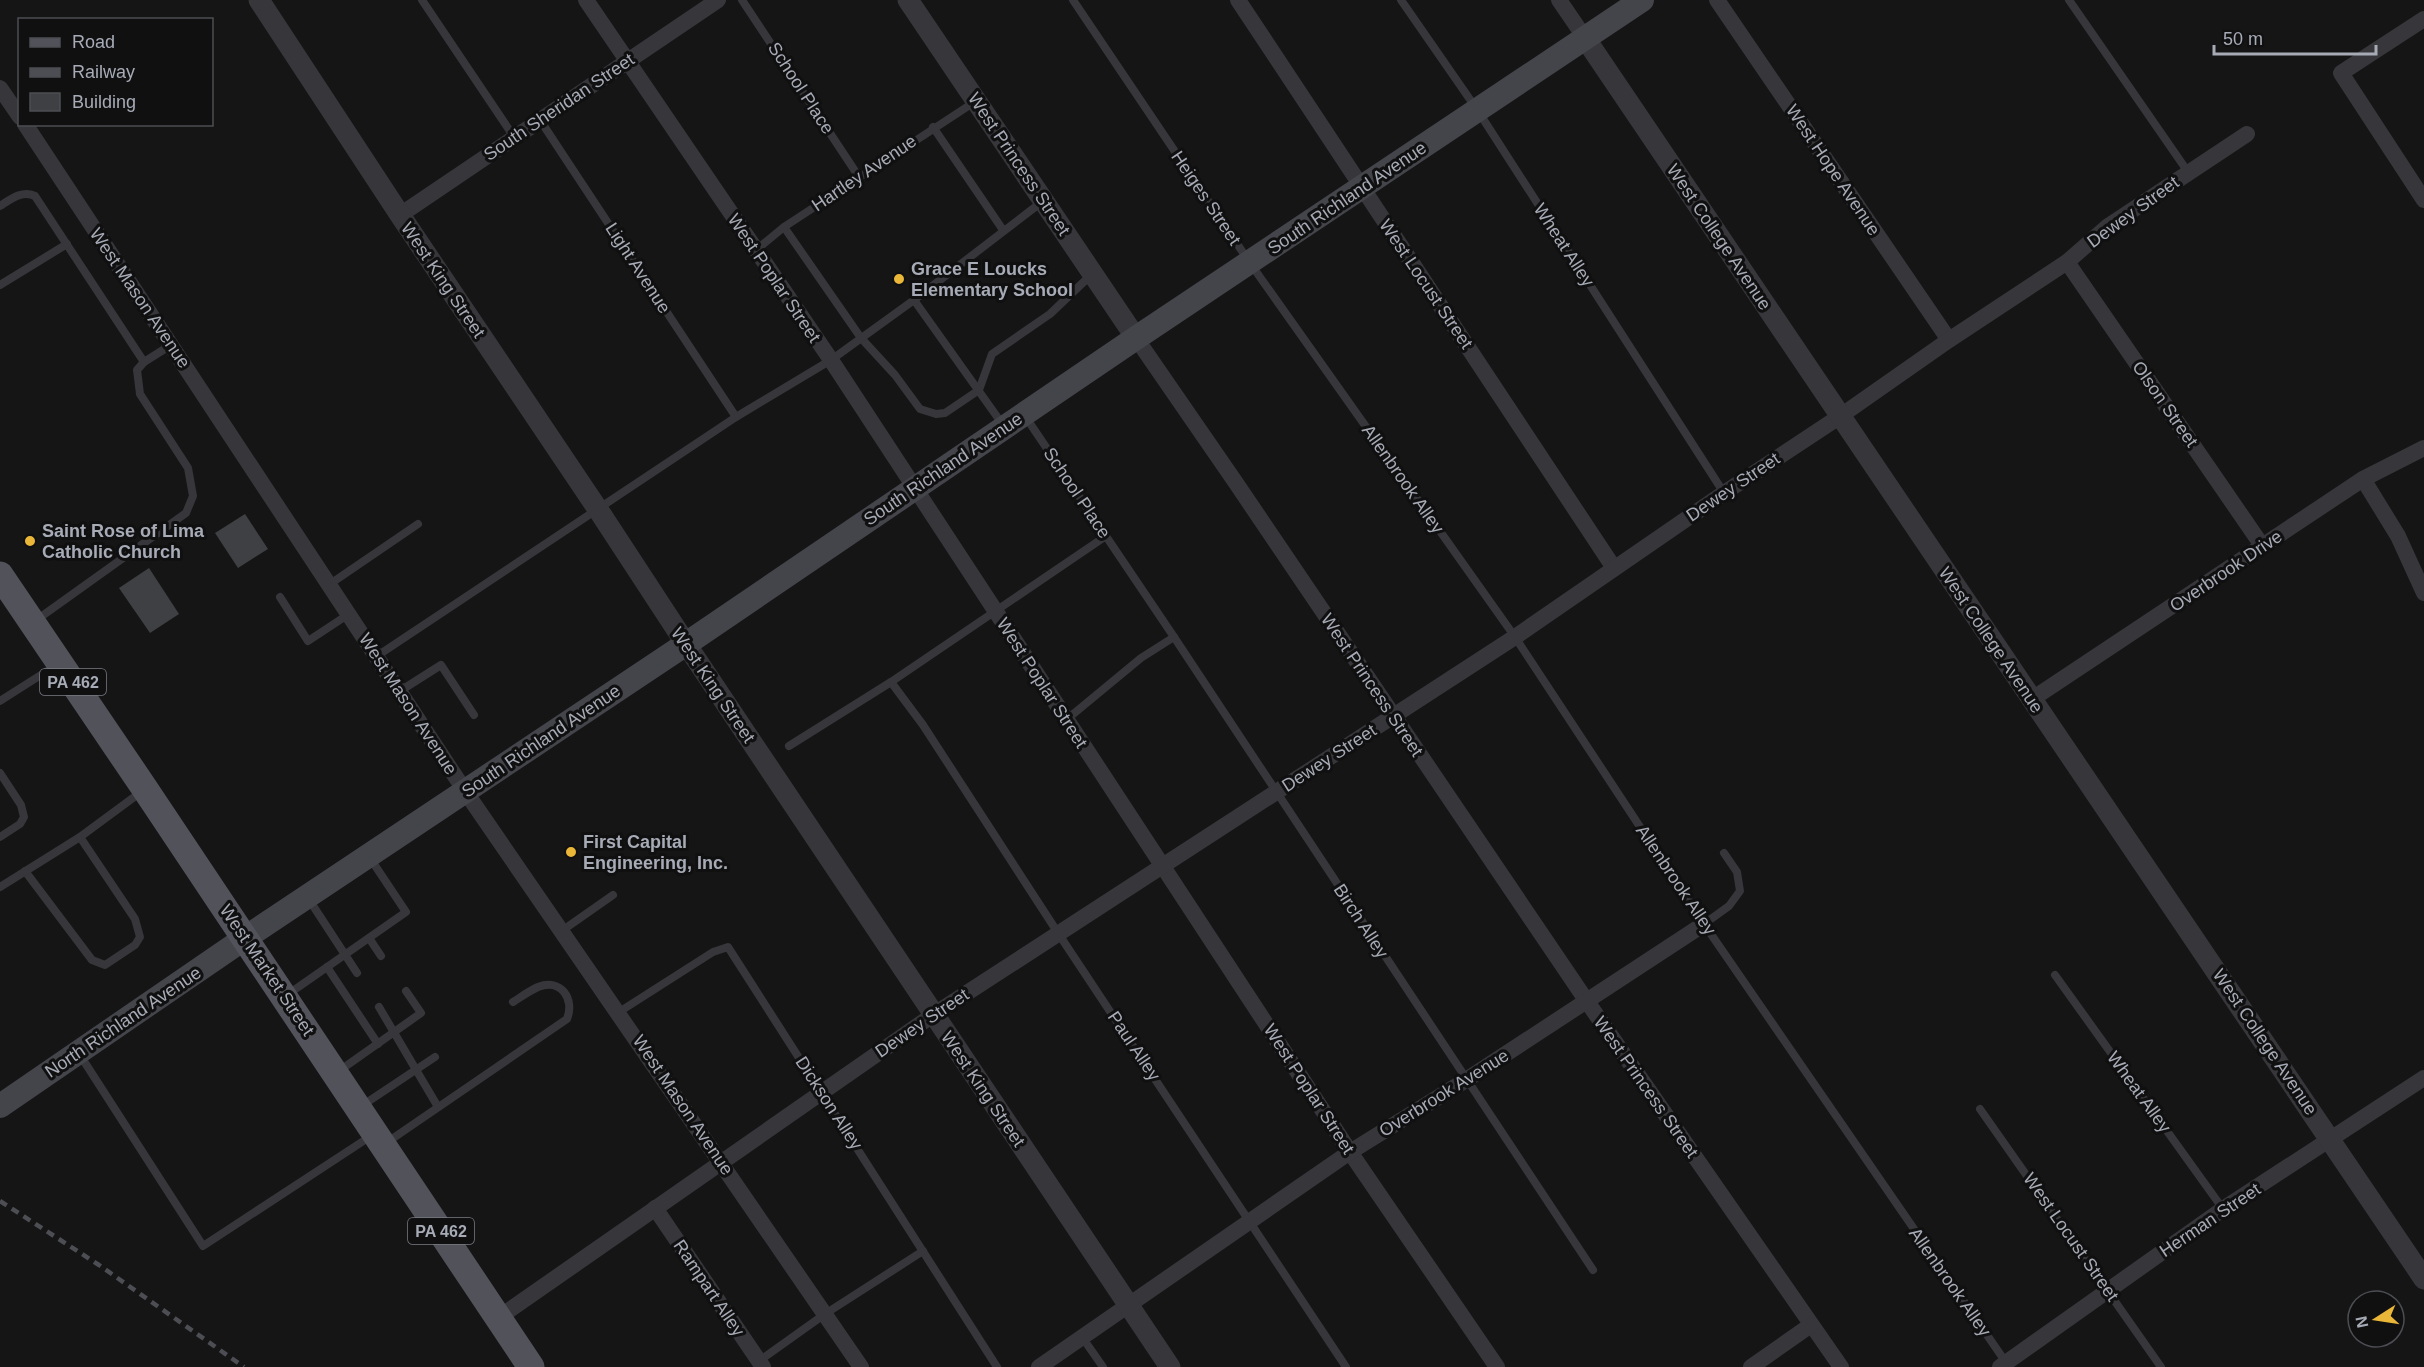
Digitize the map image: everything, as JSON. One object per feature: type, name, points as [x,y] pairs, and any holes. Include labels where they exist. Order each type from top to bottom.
[{"type":"main road","name":"South Richland Avenue","points":[[245,938],[1642,0]]},
{"type":"main road","name":"West Market Street","points":[[0,575],[146,789],[531,1367]]},
{"type":"main road","name":"North Richland Avenue","points":[[0,1106],[245,938]]},
{"type":"street","name":"West King Street","points":[[259,0],[1169,1367]]},
{"type":"street","name":"West Poplar Street","points":[[586,0],[626,62],[831,360],[1350,1152],[1497,1367]]},
{"type":"street","name":"South Sheridan Street","points":[[400,215],[718,0]]},
{"type":"street","name":"West Princess Street","points":[[908,0],[1586,1000],[1841,1367]]},
{"type":"street","name":"West Locust Street","points":[[1238,0],[1614,568]]},
{"type":"street","name":"West College Avenue","points":[[1559,0],[2424,1279]]},
{"type":"street","name":"West Hope Avenue","points":[[1717,0],[1949,339]]},
{"type":"street","points":[[2424,19],[2341,73],[2424,200]]},
{"type":"street","points":[[0,88],[18,114]]},
{"type":"street","name":"West Mason Avenue","points":[[25,126],[465,791],[563,930],[861,1367]]},
{"type":"street","name":"Dewey Street","points":[[498,1318],[933,1015],[1515,637],[1839,417],[1949,339],[2067,261],[2107,227],[2247,134]]},
{"type":"street","name":"Olson Street","points":[[2067,261],[2263,547]]},
{"type":"street","name":"Overbrook Drive","points":[[2032,699],[2363,479],[2424,448]]},
{"type":"street","points":[[2363,479],[2398,536],[2424,593]]},
{"type":"street","name":"Overbrook Avenue","points":[[1039,1367],[1350,1152],[1466,1080],[1704,924]]},
{"type":"street","name":"Herman Street","points":[[2005,1365],[2223,1209],[2424,1078]]},
{"type":"street","name":"Rampart Alley","points":[[655,1208],[761,1364]]},
{"type":"street","points":[[1751,1367],[1811,1325]]},
{"type":"lane","points":[[422,0],[514,138]]},
{"type":"lane","name":"School Place","points":[[742,0],[859,177]]},
{"type":"lane","name":"Heiges Street","points":[[1073,0],[1250,263],[1343,394]]},
{"type":"lane","name":"Wheat Alley","points":[[1401,0],[1478,111],[1724,493]]},
{"type":"lane","points":[[2069,0],[2188,172]]},
{"type":"lane","name":"Hartley Avenue","points":[[756,250],[784,227],[976,100]]},
{"type":"lane","name":"Light Avenue","points":[[540,120],[736,417]]},
{"type":"lane","points":[[933,128],[1003,230]]},
{"type":"lane","points":[[0,206],[18,195],[29,193],[35,196],[144,362]]},
{"type":"lane","points":[[377,656],[736,417],[831,360],[914,300],[1043,200]]},
{"type":"lane","points":[[784,227],[861,338],[895,375],[920,410],[936,414],[945,413],[979,390],[992,354],[1050,314],[1093,274]]},
{"type":"lane","points":[[0,285],[67,244]]},
{"type":"lane","name":"School Place","points":[[914,300],[979,390],[1014,421],[1106,536],[1130,572]]},
{"type":"lane","points":[[32,623],[186,513],[193,496],[188,468],[140,394],[137,370],[144,362],[171,345]]},
{"type":"lane","name":"Allenbrook Alley","points":[[1343,394],[1515,637],[1704,924],[2005,1365]]},
{"type":"lane","points":[[330,584],[418,524]]},
{"type":"lane","points":[[789,746],[891,682],[1106,536]]},
{"type":"lane","name":"Birch Alley","points":[[1130,572],[1593,1270]]},
{"type":"lane","points":[[280,597],[308,641],[349,613]]},
{"type":"lane","points":[[1066,720],[1141,658],[1174,637]]},
{"type":"lane","points":[[0,701],[60,663]]},
{"type":"lane","points":[[400,691],[441,665],[474,716]]},
{"type":"lane","name":"Paul Alley","points":[[891,682],[923,725],[1346,1367]]},
{"type":"lane","points":[[0,773],[21,805],[24,817],[20,824],[0,837]]},
{"type":"lane","points":[[0,887],[80,837],[146,789]]},
{"type":"lane","points":[[25,871],[92,960],[105,965],[135,945],[140,937],[135,919],[80,837]]},
{"type":"lane","points":[[1704,924],[1729,906],[1740,891],[1737,872],[1724,853]]},
{"type":"lane","points":[[284,997],[406,912],[368,856]]},
{"type":"lane","points":[[563,930],[613,895]]},
{"type":"lane","points":[[307,897],[357,973]]},
{"type":"lane","points":[[369,938],[381,956]]},
{"type":"lane","name":"Dickson Alley","points":[[619,1012],[713,952],[728,947],[997,1367]]},
{"type":"lane","points":[[327,967],[378,1044]]},
{"type":"lane","name":"Wheat Alley","points":[[2055,975],[2223,1209]]},
{"type":"lane","points":[[78,1052],[203,1246],[379,1139],[438,1107],[567,1019],[571,1009],[564,991],[553,985],[539,986],[513,1002]]},
{"type":"lane","points":[[336,1074],[421,1012],[406,991]]},
{"type":"lane","points":[[379,1007],[438,1107]]},
{"type":"lane","points":[[358,1108],[435,1058]]},
{"type":"lane","name":"West Locust Street","points":[[1980,1109],[2161,1367]]},
{"type":"lane","points":[[761,1364],[825,1314],[923,1251]]},
{"type":"lane","points":[[1082,1337],[1103,1367]]},
{"type":"building","points":[[245,514],[268,549],[238,568],[215,533]]},
{"type":"building","points":[[149,568],[179,614],[150,633],[119,588]]},
{"type":"railway","points":[[0,1201],[99,1265],[244,1367]]},
{"type":"place","name":"Grace E Loucks Elementary School","points":[[899,279]]},
{"type":"place","name":"Saint Rose of Lima Catholic Church","points":[[30,541]]},
{"type":"place","name":"First Capital Engineering, Inc.","points":[[571,852]]}]
